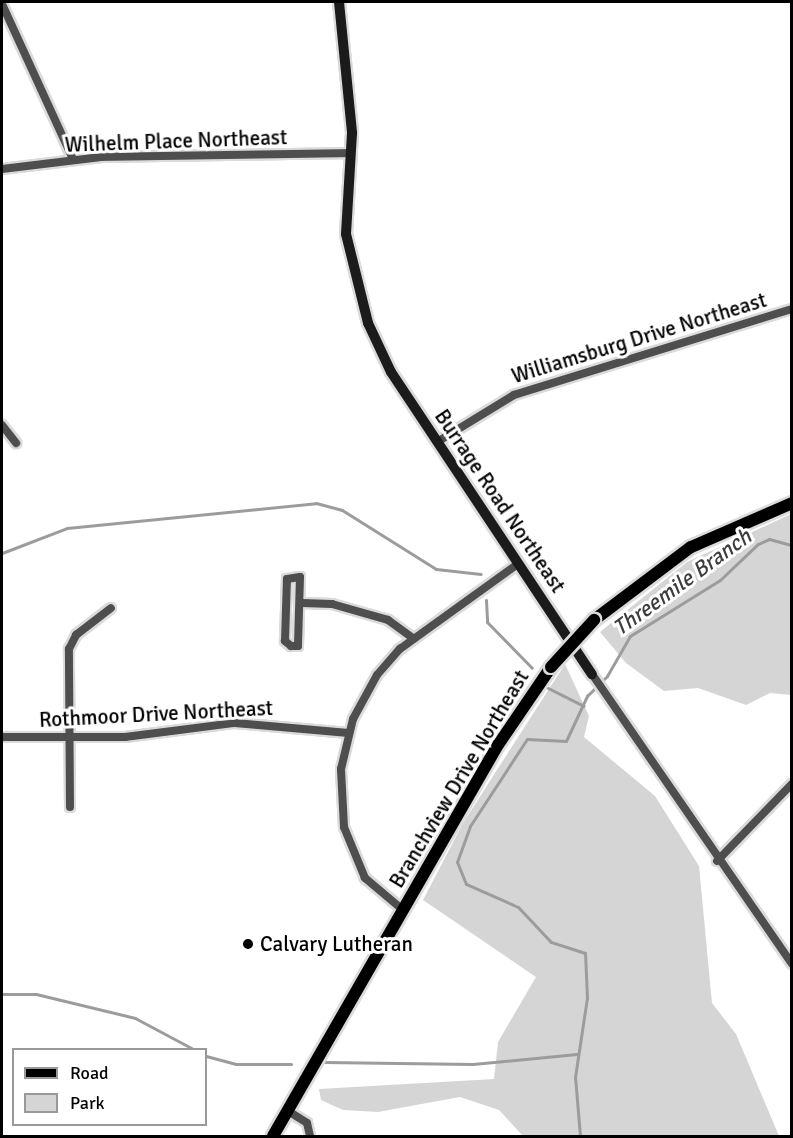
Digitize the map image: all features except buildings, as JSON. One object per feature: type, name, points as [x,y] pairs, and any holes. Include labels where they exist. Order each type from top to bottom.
[{"type":"main road","name":"Branchview Drive Northeast","points":[[273,1137],[403,910],[551,667],[594,620],[691,547],[792,503]]},
{"type":"street","name":"Burrage Road Northeast","points":[[339,2],[351,92],[351,153],[346,234],[356,282],[378,346],[437,442],[611,703],[717,861],[792,964]]},
{"type":"street","points":[[2,4],[73,159]]},
{"type":"street","name":"Wilhelm Place Northeast","points":[[2,169],[73,159],[351,153]]},
{"type":"street","name":"Williamsburg Drive Northeast","points":[[437,442],[514,395],[792,309]]},
{"type":"street","points":[[2,425],[16,443]]},
{"type":"street","points":[[403,910],[365,878],[350,850],[340,790],[349,733],[377,675],[413,638],[518,564]]},
{"type":"street","points":[[300,577],[302,603],[298,646],[291,646],[285,641],[287,579],[300,577]]},
{"type":"street","points":[[302,603],[332,604],[388,620],[413,638]]},
{"type":"street","points":[[70,807],[69,649],[76,635],[111,608]]},
{"type":"street","name":"Rothmoor Drive Northeast","points":[[2,737],[69,739],[235,723],[349,733]]},
{"type":"street","points":[[717,861],[792,784]]},
{"type":"street","points":[[288,1111],[307,1123],[310,1137]]},
{"type":"green space","points":[[791,514],[791,695],[770,693],[746,705],[698,688],[664,691],[626,663],[600,632],[687,562]]},
{"type":"green space","points":[[565,664],[589,716],[584,737],[655,796],[699,866],[712,1003],[736,1034],[779,1136],[523,1136],[499,1110],[460,1097],[378,1112],[343,1110],[321,1100],[319,1089],[494,1079],[498,1042],[536,977],[423,900],[463,823]]},
{"type":"waterway","points":[[2,553],[67,528],[316,503],[342,510],[436,569],[481,574]]},
{"type":"waterway","name":"Threemile Branch","points":[[580,1136],[575,1077],[587,998],[585,953],[551,942],[518,907],[466,884],[457,862],[470,826],[527,739],[566,741],[587,696],[607,676],[630,636],[720,580],[758,544],[769,539],[792,545]]},
{"type":"waterway","points":[[486,600],[487,622],[532,668]]},
{"type":"waterway","points":[[546,687],[584,706]]},
{"type":"waterway","points":[[2,994],[36,994],[135,1018],[191,1048]]},
{"type":"waterway","points":[[324,1062],[473,1064],[577,1054]]},
{"type":"waterway","points":[[207,1056],[236,1064],[291,1064]]},
{"type":"place","name":"Calvary Lutheran","points":[[248,944]]}]
